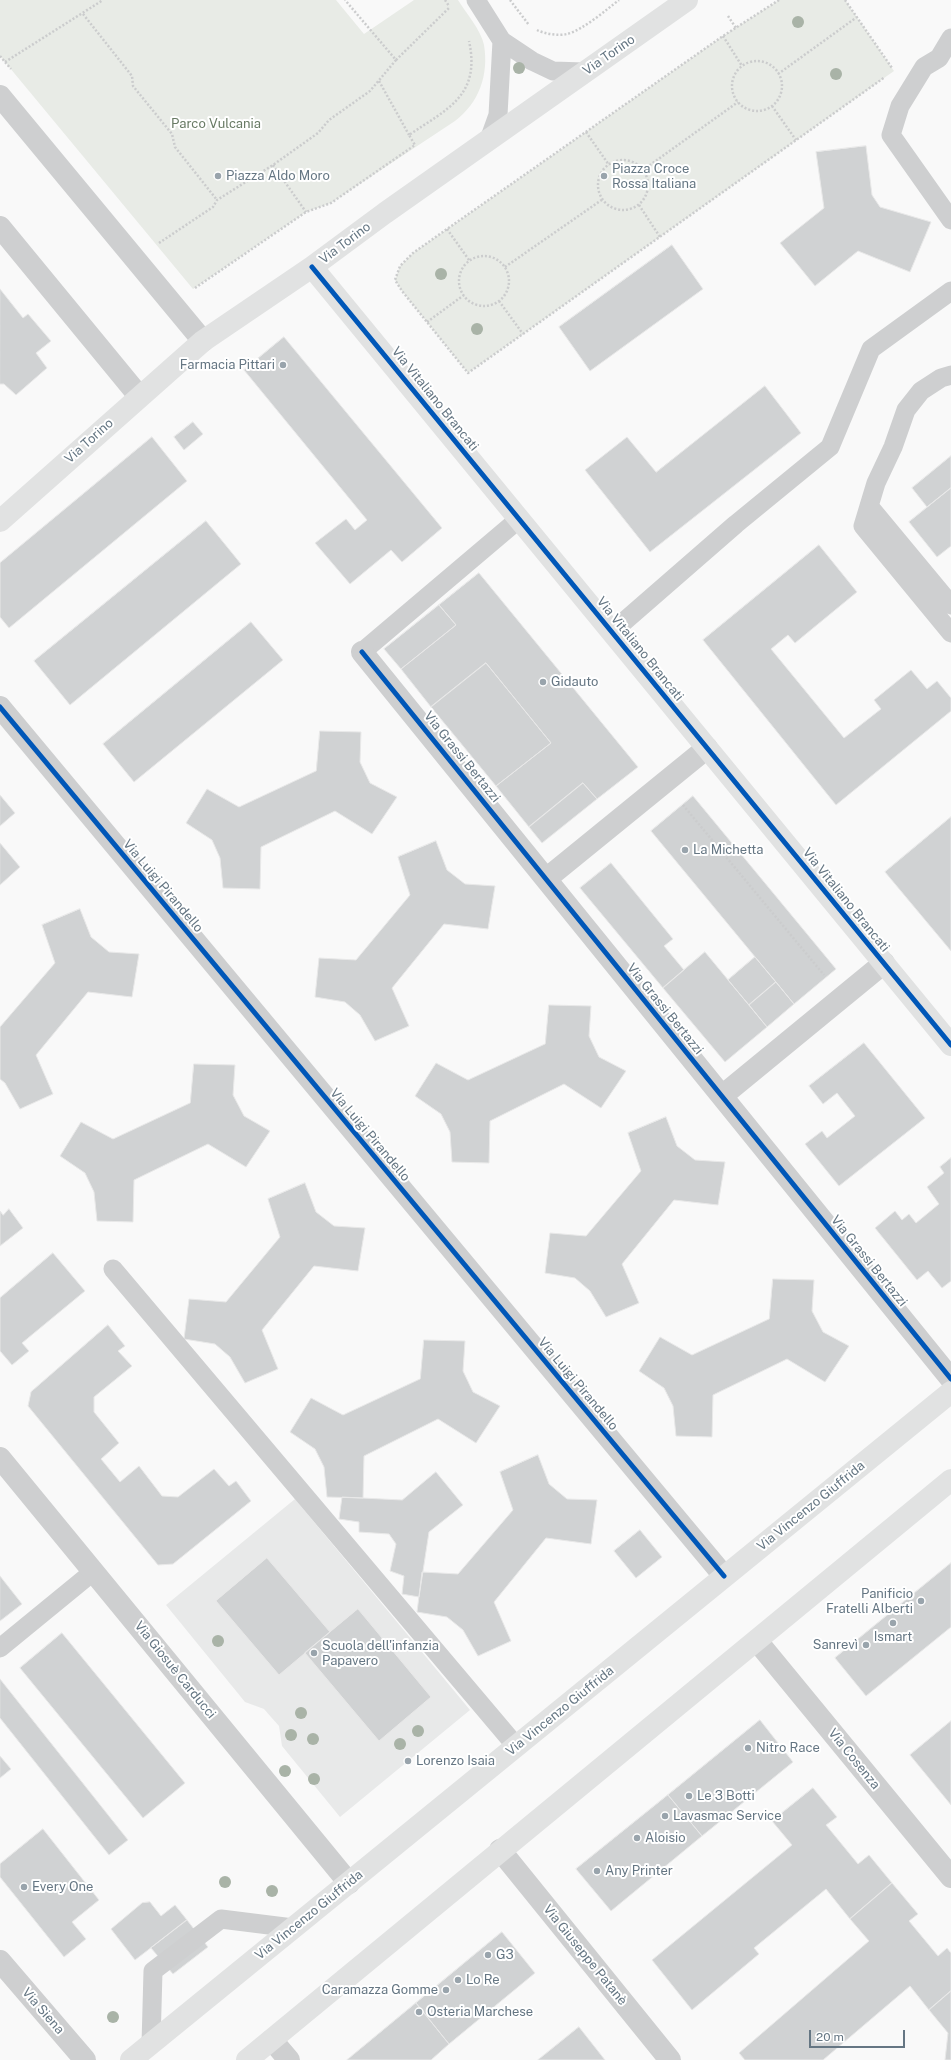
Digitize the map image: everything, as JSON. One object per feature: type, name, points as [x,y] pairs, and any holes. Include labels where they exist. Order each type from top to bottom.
[{"type":"main road","name":"Via Torino","points":[[0,521],[139,396],[203,342],[312,267],[687,0]]},
{"type":"main road","name":"Via Vitaliano Brancati","points":[[312,267],[951,1045]]},
{"type":"main road","name":"Via Vincenzo Giuffrida","points":[[131,2060],[951,1392]]},
{"type":"main road","points":[[247,2060],[500,1850],[757,1641],[951,1480]]},
{"type":"street","points":[[0,96],[203,342]]},
{"type":"street","points":[[0,227],[139,396]]},
{"type":"street","name":"Via Grassi Bertazzi","points":[[362,652],[951,1379]]},
{"type":"street","name":"Via Luigi Pirandello","points":[[0,707],[724,1576]]},
{"type":"street","points":[[546,879],[707,748]]},
{"type":"street","points":[[722,1096],[884,963]]},
{"type":"street","name":"Via Giosuè Carducci","points":[[0,1458],[349,1883]]},
{"type":"street","name":"Via Cosenza","points":[[757,1641],[951,1877]]},
{"type":"street","name":"Via Giuseppe Patanè","points":[[500,1850],[670,2060]]},
{"type":"street","name":"Via Siena","points":[[0,1961],[85,2060]]},
{"type":"street","points":[[272,2040],[289,2060]]},
{"type":"lane","points":[[476,0],[502,41],[532,61],[553,71],[584,72]]},
{"type":"lane","points":[[951,38],[939,58],[924,67],[900,106],[891,135],[951,220]]},
{"type":"lane","points":[[489,140],[498,115],[502,41]]},
{"type":"lane","points":[[612,632],[736,524],[830,447],[871,350],[951,291]]},
{"type":"lane","points":[[951,375],[941,378],[921,392],[906,410],[893,447],[876,483],[863,526],[951,633]]},
{"type":"lane","points":[[869,506],[947,593]]},
{"type":"lane","points":[[362,652],[519,519]]},
{"type":"lane","points":[[113,1268],[516,1746]]},
{"type":"lane","points":[[0,1648],[94,1571]]},
{"type":"lane","points":[[151,2044],[153,1971],[221,1919],[293,1928]]},
{"type":"path","points":[[5,62],[104,0]]},
{"type":"path","points":[[346,0],[396,60]]},
{"type":"path","points":[[445,0],[455,14]]},
{"type":"path","points":[[510,0],[529,26],[549,34],[567,34],[619,0]]},
{"type":"path","points":[[779,0],[723,36],[447,229],[413,253],[400,266],[395,280],[468,373],[888,75]]},
{"type":"path","points":[[846,0],[894,71]]},
{"type":"path","points":[[156,245],[213,207],[217,200],[273,165],[318,133],[329,120],[370,91],[380,81],[396,60],[450,7]]},
{"type":"path","points":[[82,14],[132,76],[133,86],[172,134],[175,147],[217,200]]},
{"type":"path","points":[[728,16],[736,28]]},
{"type":"path","points":[[778,74],[857,17]]},
{"type":"path","points":[[723,36],[742,66]]},
{"type":"path","points":[[409,135],[457,102],[466,88],[472,69],[469,39]]},
{"type":"path","points":[[0,56],[15,74]]},
{"type":"path","points":[[750,62],[766,63],[773,67],[778,74],[782,88],[780,95],[772,106],[758,111],[747,108],[738,102],[734,95],[732,83],[736,72],[742,66],[750,62]]},
{"type":"path","points":[[193,289],[306,212],[331,203],[415,145],[380,81]]},
{"type":"path","points":[[643,170],[738,102]]},
{"type":"path","points":[[772,106],[796,140]]},
{"type":"path","points":[[586,132],[609,165]]},
{"type":"path","points":[[623,160],[637,165],[643,170],[648,185],[644,200],[631,209],[619,210],[608,205],[603,199],[598,185],[600,177],[609,165],[623,160]]},
{"type":"path","points":[[273,165],[306,212]]},
{"type":"path","points":[[504,267],[603,199]]},
{"type":"path","points":[[638,205],[660,237]]},
{"type":"path","points":[[447,229],[469,260]]},
{"type":"path","points":[[484,256],[492,257],[504,267],[509,281],[504,295],[499,300],[484,305],[477,304],[464,296],[459,281],[460,273],[469,260],[484,256]]},
{"type":"path","points":[[427,322],[464,296]]},
{"type":"path","points":[[499,300],[523,334]]},
{"type":"path","points":[[683,805],[826,977]]},
{"type":"shaded area","name":"Scuola dell'infanzia Papavero","points":[[295,1499],[470,1710],[340,1817],[282,1746],[279,1726],[264,1709],[245,1702],[166,1605]]},
{"type":"green space","name":"Parco Vulcania","points":[[0,0],[336,0],[364,34],[414,0],[458,0],[477,28],[482,39],[484,45],[485,67],[480,88],[476,97],[463,114],[455,121],[331,203],[306,212],[193,289],[0,56]]},
{"type":"green space","points":[[779,0],[845,0],[894,71],[468,373],[402,291],[395,280],[400,266],[413,253],[723,36]]},
{"type":"building","points":[[866,146],[872,195],[880,207],[931,222],[910,272],[858,251],[815,286],[780,243],[824,208],[816,152]]},
{"type":"building","points":[[672,245],[703,289],[590,371],[559,327]]},
{"type":"building","points":[[0,289],[23,318],[28,314],[51,341],[36,353],[47,368],[16,395],[4,384],[0,384]]},
{"type":"building","points":[[284,337],[442,528],[402,562],[391,550],[350,584],[315,543],[346,519],[355,530],[367,520],[244,370]]},
{"type":"building","points":[[765,386],[801,433],[650,552],[585,470],[627,437],[656,472]]},
{"type":"building","points":[[193,422],[203,434],[184,450],[174,437]]},
{"type":"building","points":[[152,437],[187,481],[9,628],[0,617],[0,563]]},
{"type":"building","points":[[951,456],[951,488],[927,507],[912,488]]},
{"type":"building","points":[[951,488],[951,546],[937,557],[909,522]]},
{"type":"building","points":[[206,521],[241,564],[70,705],[34,661]]},
{"type":"building","points":[[819,545],[857,592],[795,643],[788,635],[771,649],[844,738],[881,709],[874,700],[911,670],[927,689],[937,681],[951,698],[951,711],[836,805],[703,640]]},
{"type":"building","points":[[479,573],[638,767],[597,799],[583,783],[529,827],[496,786],[551,743],[486,663],[431,707],[401,669],[456,625],[439,605]]},
{"type":"building","points":[[439,605],[456,625],[401,669],[384,649]]},
{"type":"building","points":[[251,622],[283,660],[134,782],[103,744]]},
{"type":"building","points":[[486,663],[551,743],[496,786],[431,707]]},
{"type":"building","points":[[320,731],[361,732],[360,762],[370,783],[397,797],[372,834],[335,811],[261,847],[260,889],[223,888],[220,858],[212,840],[186,823],[207,789],[239,807],[316,771]]},
{"type":"building","points":[[583,783],[597,799],[542,843],[529,827]]},
{"type":"building","points":[[0,795],[15,813],[0,826]]},
{"type":"building","points":[[693,796],[836,969],[794,1004],[651,831]]},
{"type":"building","points":[[951,817],[951,951],[885,872]]},
{"type":"building","points":[[436,841],[447,870],[465,884],[495,886],[488,929],[444,924],[392,988],[409,1026],[375,1041],[360,1015],[345,1002],[315,997],[319,958],[356,960],[410,895],[398,857]]},
{"type":"building","points":[[0,843],[20,867],[0,885]]},
{"type":"building","points":[[611,863],[673,939],[664,946],[684,970],[663,988],[580,888]]},
{"type":"building","points":[[80,909],[91,937],[109,952],[139,954],[132,997],[88,992],[36,1055],[53,1094],[20,1109],[5,1083],[0,1079],[0,1027],[55,963],[42,925]]},
{"type":"building","points":[[705,952],[767,1027],[725,1062],[663,988]]},
{"type":"building","points":[[755,957],[776,982],[749,1005],[728,980]]},
{"type":"building","points":[[776,982],[794,1004],[767,1027],[749,1005]]},
{"type":"building","points":[[549,1005],[591,1006],[589,1036],[599,1057],[626,1071],[601,1108],[564,1084],[490,1121],[489,1163],[452,1162],[450,1132],[441,1114],[415,1096],[436,1063],[468,1080],[545,1044]]},
{"type":"building","points":[[864,1043],[925,1118],[839,1186],[805,1144],[822,1131],[827,1138],[855,1116],[837,1093],[823,1104],[809,1086]]},
{"type":"building","points":[[194,1064],[235,1065],[233,1095],[244,1116],[270,1131],[246,1167],[208,1144],[134,1180],[133,1222],[97,1221],[94,1192],[85,1173],[60,1156],[81,1122],[113,1139],[190,1103]]},
{"type":"building","points":[[666,1117],[677,1146],[695,1160],[725,1162],[718,1205],[674,1200],[622,1264],[639,1303],[606,1317],[590,1291],[575,1278],[545,1273],[550,1233],[586,1236],[641,1171],[628,1133]]},
{"type":"building","points":[[951,1158],[951,1281],[942,1288],[928,1271],[917,1280],[875,1228],[895,1211],[902,1220],[909,1214],[916,1223],[939,1204],[927,1187],[944,1173],[940,1167]]},
{"type":"building","points":[[305,1183],[316,1212],[334,1226],[365,1228],[358,1271],[314,1266],[262,1330],[278,1369],[245,1383],[230,1357],[215,1344],[184,1339],[189,1299],[226,1302],[280,1237],[268,1199]]},
{"type":"building","points":[[9,1209],[23,1228],[0,1246],[0,1211],[3,1215]]},
{"type":"building","points":[[53,1253],[85,1291],[22,1343],[29,1351],[12,1365],[0,1351],[0,1298]]},
{"type":"building","points":[[773,1279],[814,1280],[812,1311],[823,1332],[849,1346],[825,1382],[787,1359],[713,1395],[712,1437],[676,1436],[673,1406],[664,1388],[639,1371],[660,1337],[692,1355],[769,1319]]},
{"type":"building","points":[[108,1325],[125,1346],[118,1351],[132,1366],[94,1397],[94,1412],[119,1443],[101,1459],[120,1482],[139,1466],[162,1496],[178,1497],[214,1469],[229,1486],[236,1481],[251,1501],[173,1564],[158,1565],[28,1406],[31,1392]]},
{"type":"building","points":[[424,1340],[465,1341],[463,1371],[473,1392],[500,1406],[476,1443],[438,1419],[364,1456],[363,1498],[327,1497],[324,1467],[315,1449],[290,1432],[311,1398],[343,1415],[420,1379]]},
{"type":"building","points":[[538,1455],[549,1484],[567,1499],[597,1500],[591,1544],[546,1538],[494,1602],[511,1641],[478,1656],[463,1630],[447,1617],[417,1612],[422,1572],[458,1574],[513,1510],[500,1472]]},
{"type":"building","points":[[436,1472],[463,1505],[429,1532],[419,1597],[402,1594],[404,1576],[390,1571],[396,1544],[389,1534],[359,1532],[359,1522],[339,1519],[342,1497],[402,1500]]},
{"type":"building","points":[[640,1530],[662,1557],[636,1578],[614,1551]]},
{"type":"building","points":[[267,1558],[330,1632],[279,1675],[216,1601]]},
{"type":"building","points":[[951,1563],[951,1627],[866,1696],[835,1658]]},
{"type":"building","points":[[0,1576],[22,1604],[0,1621]]},
{"type":"building","points":[[358,1609],[431,1697],[379,1741],[305,1653]]},
{"type":"building","points":[[62,1633],[185,1783],[143,1818],[20,1668]]},
{"type":"building","points":[[0,1679],[128,1840],[109,1855],[0,1718]]},
{"type":"building","points":[[760,1720],[793,1762],[702,1836],[668,1795]]},
{"type":"building","points":[[951,1721],[951,1805],[910,1755]]},
{"type":"building","points":[[0,1756],[11,1769],[0,1778]]},
{"type":"building","points":[[813,1788],[837,1817],[826,1825],[858,1864],[869,1855],[892,1883],[850,1919],[826,1889],[754,1948],[759,1954],[692,2010],[652,1960],[792,1845],[772,1821]]},
{"type":"building","points":[[668,1795],[702,1836],[611,1911],[576,1869]]},
{"type":"building","points":[[43,1829],[99,1900],[72,1922],[86,1939],[64,1957],[0,1877],[0,1864]]},
{"type":"building","points":[[892,1883],[918,1914],[909,1921],[938,1956],[947,1948],[951,1953],[951,1991],[929,2010],[910,1986],[823,2060],[745,2060],[739,2053],[869,1941],[850,1919]]},
{"type":"building","points":[[150,1902],[161,1916],[175,1905],[187,1920],[135,1960],[111,1929],[142,1903]]},
{"type":"building","points":[[187,1920],[208,1947],[173,1974],[151,1948]]},
{"type":"building","points":[[502,1932],[535,1973],[449,2044],[416,2003]]},
{"type":"building","points":[[951,1991],[951,2060],[945,2060],[948,2033],[929,2010]]},
{"type":"building","points":[[416,2003],[449,2044],[431,2060],[347,2060]]},
{"type":"building","points":[[579,2027],[605,2060],[538,2060]]},
{"type":"cycle path","points":[[312,267],[951,1045]]},
{"type":"cycle path","points":[[362,652],[951,1379]]},
{"type":"cycle path","points":[[0,707],[724,1576]]},
{"type":"place","name":"Piazza Aldo Moro","points":[[218,176]]},
{"type":"place","name":"Piazza Croce Rossa Italiana","points":[[604,176]]},
{"type":"place","name":"Farmacia Pittari","points":[[283,365]]},
{"type":"place","name":"Gidauto","points":[[543,682]]},
{"type":"place","name":"La Michetta","points":[[685,850]]},
{"type":"place","name":"Panificio Fratelli Alberti","points":[[921,1601]]},
{"type":"place","name":"Ismart","points":[[893,1623]]},
{"type":"place","name":"Sanrevì","points":[[866,1645]]},
{"type":"place","name":"Scuola dell'infanzia Papavero","points":[[314,1653]]},
{"type":"place","name":"Nitro Race","points":[[748,1748]]},
{"type":"place","name":"Lorenzo Isaia","points":[[408,1761]]},
{"type":"place","name":"Le 3 Botti","points":[[689,1796]]},
{"type":"place","name":"Lavasmac Service","points":[[665,1816]]},
{"type":"place","name":"Aloisio","points":[[637,1838]]},
{"type":"place","name":"Any Printer","points":[[597,1871]]},
{"type":"place","name":"Every One","points":[[24,1887]]},
{"type":"place","name":"G3","points":[[488,1955]]},
{"type":"place","name":"Lo Re","points":[[458,1980]]},
{"type":"place","name":"Caramazza Gomme","points":[[446,1990]]},
{"type":"place","name":"Osteria Marchese","points":[[419,2012]]}]
